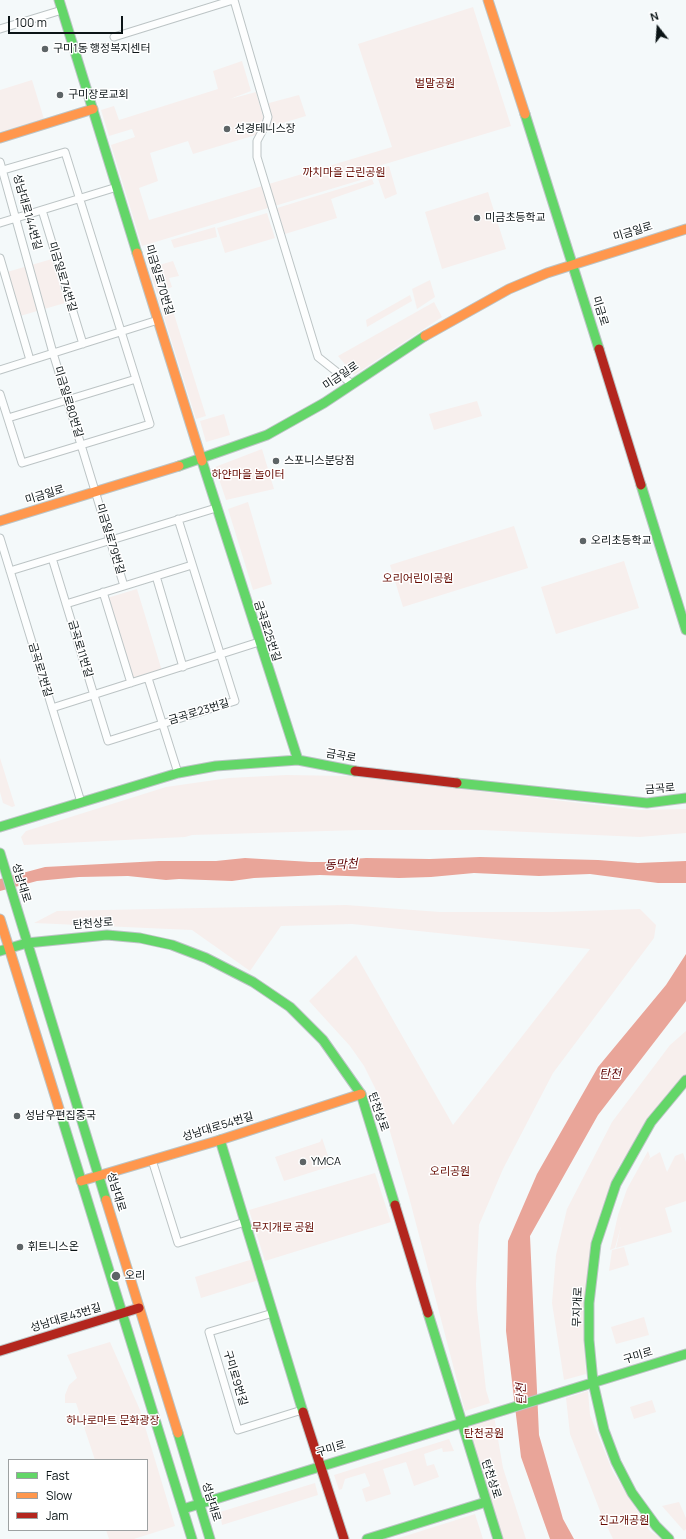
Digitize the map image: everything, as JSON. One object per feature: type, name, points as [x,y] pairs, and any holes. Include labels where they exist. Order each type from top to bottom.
[{"type":"street","name":"미금일로70번길","points":[[59,0],[201,459]]},
{"type":"street","points":[[114,37],[233,0],[268,117],[257,141],[258,157],[318,357],[352,384]]},
{"type":"street","name":"미금로","points":[[488,0],[686,630]]},
{"type":"street","points":[[0,29],[62,10]]},
{"type":"street","points":[[0,138],[93,109]]},
{"type":"street","points":[[0,394],[22,463],[150,424],[65,152],[1,171]]},
{"type":"street","name":"성남대로144번길","points":[[0,162],[1,171],[17,218],[42,312]]},
{"type":"street","points":[[0,223],[117,187]]},
{"type":"street","name":"미금일로74번길","points":[[42,210],[83,344]]},
{"type":"street","name":"미금일로","points":[[0,521],[201,459],[267,435],[324,403],[416,341],[468,311],[528,281],[572,264],[686,229]]},
{"type":"street","points":[[0,258],[30,360]]},
{"type":"street","name":"미금일로80번길","points":[[42,312],[53,353],[96,492]]},
{"type":"street","points":[[0,370],[158,320]]},
{"type":"street","points":[[8,418],[136,379]]},
{"type":"street","name":"금곡로25번길","points":[[201,459],[298,760]]},
{"type":"street","name":"미금일로79번길","points":[[96,492],[108,540],[124,586]]},
{"type":"street","points":[[10,571],[216,508]]},
{"type":"street","name":"금곡로23번길","points":[[162,724],[235,701],[178,519]]},
{"type":"street","name":"금곡로7번길","points":[[0,538],[81,802]]},
{"type":"street","name":"금곡로11번길","points":[[52,558],[108,741],[162,724]]},
{"type":"street","points":[[66,604],[192,565]]},
{"type":"street","points":[[156,576],[183,667]]},
{"type":"street","points":[[103,592],[131,683]]},
{"type":"street","points":[[52,708],[259,642]]},
{"type":"street","points":[[148,678],[178,773]]},
{"type":"street","name":"금곡로","points":[[0,827],[178,773],[224,765],[298,760],[346,770],[553,795],[647,803],[686,798]]},
{"type":"street","name":"성남대로","points":[[0,853],[210,1539]]},
{"type":"street","points":[[0,920],[192,1539]]},
{"type":"street","name":"탄천상로","points":[[0,951],[27,943],[83,936],[120,935],[172,945],[206,958],[247,978],[290,1007],[323,1040],[361,1094],[498,1539]]},
{"type":"street","name":"무지개로","points":[[669,1539],[643,1510],[619,1468],[604,1430],[593,1382],[589,1340],[589,1303],[596,1244],[605,1213],[616,1184],[633,1151],[662,1107],[686,1080]]},
{"type":"street","name":"성남대로54번길","points":[[81,1181],[220,1140],[361,1094]]},
{"type":"street","points":[[220,1140],[319,1465],[344,1539]]},
{"type":"street","points":[[152,1160],[178,1243],[245,1222]]},
{"type":"street","name":"성남대로43번길","points":[[0,1351],[139,1308]]},
{"type":"street","name":"구미로9번길","points":[[273,1313],[209,1332],[238,1430],[302,1410]]},
{"type":"street","name":"구미로","points":[[183,1509],[319,1465],[686,1354]]},
{"type":"street","points":[[367,1539],[486,1502]]},
{"type":"green space","points":[[473,7],[511,126],[372,168],[374,176],[142,246],[111,145],[135,137],[132,129],[109,136],[101,110],[114,106],[119,120],[218,89],[213,71],[242,61],[251,91],[230,99],[256,92],[264,120],[258,131],[259,134],[193,154],[188,141],[150,153],[158,181],[139,188],[149,220],[392,147],[358,44]]},
{"type":"green space","points":[[32,80],[44,119],[0,132],[0,90]]},
{"type":"green space","points":[[299,95],[306,116],[269,127],[269,103]]},
{"type":"green space","points":[[389,166],[397,194],[385,199],[375,170]]},
{"type":"green space","points":[[372,179],[374,184],[331,199],[337,218],[285,234],[277,208]]},
{"type":"green space","points":[[488,192],[506,249],[442,269],[425,212]]},
{"type":"green space","points":[[267,213],[275,238],[225,253],[217,228]]},
{"type":"green space","points":[[215,227],[217,237],[174,248],[171,240]]},
{"type":"green space","points":[[52,259],[65,303],[20,316],[7,272]]},
{"type":"green space","points":[[173,261],[179,276],[169,278],[172,287],[157,293],[149,268]]},
{"type":"green space","points":[[430,280],[435,297],[417,309],[412,289]]},
{"type":"green space","points":[[168,295],[206,416],[196,419],[158,298]]},
{"type":"green space","points":[[410,295],[412,301],[367,327],[366,320]]},
{"type":"green space","points":[[434,302],[442,317],[354,375],[338,356]]},
{"type":"green space","points":[[477,401],[482,416],[434,430],[429,414]]},
{"type":"green space","points":[[224,414],[230,435],[206,442],[200,421]]},
{"type":"green space","name":"하얀마을 놀이터","points":[[262,449],[274,489],[226,500],[215,467]]},
{"type":"green space","points":[[248,502],[272,584],[253,590],[228,509]]},
{"type":"green space","name":"오리어린이공원","points":[[514,526],[528,568],[403,607],[390,565]]},
{"type":"green space","points":[[624,561],[639,608],[556,634],[541,587]]},
{"type":"green space","points":[[137,589],[162,671],[132,681],[107,598]]},
{"type":"green space","points":[[0,758],[15,806],[12,807],[3,803],[0,792]]},
{"type":"green space","points":[[286,775],[348,776],[640,810],[686,809],[686,833],[640,837],[482,830],[360,830],[192,835],[185,837],[24,845],[21,837],[26,831],[166,787],[229,778]]},
{"type":"green space","name":"오리공원","points":[[346,905],[440,912],[552,912],[640,909],[656,925],[654,938],[553,1073],[503,1169],[479,1225],[476,1284],[477,1309],[486,1390],[490,1403],[465,1411],[409,1197],[384,1111],[364,1066],[350,1046],[309,1001],[356,955],[453,1125],[590,949],[352,924],[281,926],[250,971],[192,930],[34,923],[57,911]]},
{"type":"green space","points":[[686,1031],[686,1075],[667,1094],[619,1166],[601,1211],[592,1241],[584,1303],[586,1374],[564,1380],[552,1303],[556,1255],[567,1209],[612,1122],[670,1045]]},
{"type":"green space","name":"YMCA","points":[[322,1138],[332,1168],[328,1167],[284,1181],[275,1157],[320,1142]]},
{"type":"green space","points":[[648,1151],[650,1157],[647,1163],[650,1158],[660,1152],[667,1172],[675,1156],[683,1153],[686,1162],[686,1201],[665,1208],[672,1232],[616,1248],[621,1226],[615,1248],[610,1250],[618,1215],[627,1189]]},
{"type":"green space","name":"무지개로 공원","points":[[375,1173],[391,1222],[265,1261],[249,1210]]},
{"type":"green space","points":[[624,1247],[629,1265],[609,1271],[612,1250]]},
{"type":"green space","points":[[253,1259],[259,1280],[201,1298],[195,1277]]},
{"type":"green space","points":[[644,1317],[649,1335],[616,1344],[611,1327]]},
{"type":"green space","name":"하나로마트 문화광장","points":[[110,1342],[140,1410],[175,1526],[134,1539],[109,1539],[106,1531],[148,1531],[148,1459],[95,1459],[76,1403],[65,1403],[65,1395],[69,1385],[77,1378],[67,1355]]},
{"type":"green space","name":"진고개공원","points":[[588,1391],[590,1415],[613,1472],[650,1531],[662,1539],[613,1539],[602,1516],[570,1434],[566,1398]]},
{"type":"green space","points":[[652,1400],[656,1412],[634,1419],[630,1407]]},
{"type":"green space","name":"탄천공원","points":[[494,1416],[503,1468],[526,1539],[502,1539],[467,1425]]},
{"type":"green space","points":[[449,1439],[454,1451],[443,1452],[442,1448],[424,1454],[427,1466],[434,1464],[439,1477],[414,1486],[406,1462],[383,1469],[391,1494],[366,1502],[362,1489],[370,1486],[365,1473],[345,1479],[342,1489],[339,1490],[334,1475]]},
{"type":"green space","points":[[315,1483],[318,1495],[222,1525],[220,1512]]},
{"type":"green space","points":[[679,1502],[686,1518],[686,1529],[684,1531],[662,1506]]},
{"type":"green space","points":[[475,1514],[483,1539],[396,1539]]},
{"type":"water","name":"동막천","points":[[480,857],[598,860],[638,863],[686,861],[686,883],[658,883],[590,874],[539,876],[474,873],[399,878],[320,875],[254,878],[232,881],[166,880],[128,876],[79,877],[37,881],[0,891],[0,879],[45,867],[159,861],[216,861],[245,858],[326,862],[334,859],[430,859]]},
{"type":"water","name":"탄천","points":[[686,954],[686,1001],[598,1115],[530,1236],[539,1435],[563,1519],[574,1539],[550,1539],[521,1457],[506,1331],[508,1241],[537,1174],[598,1067],[666,985]]},
{"type":"traffic: fast","points":[[59,0],[137,253]]},
{"type":"traffic: fast","points":[[525,114],[599,349]]},
{"type":"traffic: fast","points":[[179,466],[267,435],[324,403],[425,336]]},
{"type":"traffic: fast","points":[[202,461],[298,760]]},
{"type":"traffic: fast","points":[[641,485],[686,630]]},
{"type":"traffic: fast","points":[[0,827],[178,773],[216,766],[298,760],[355,771]]},
{"type":"traffic: fast","points":[[457,783],[647,803],[686,798]]},
{"type":"traffic: fast","points":[[0,853],[106,1200]]},
{"type":"traffic: fast","points":[[0,951],[27,943],[107,935],[140,938],[172,945],[206,958],[253,982],[290,1007],[323,1040],[361,1094],[395,1205]]},
{"type":"traffic: fast","points":[[669,1539],[656,1526],[632,1493],[616,1462],[604,1430],[593,1382],[589,1340],[589,1303],[596,1244],[616,1184],[651,1122],[686,1080]]},
{"type":"traffic: fast","points":[[61,1115],[192,1539]]},
{"type":"traffic: fast","points":[[220,1140],[303,1412]]},
{"type":"traffic: fast","points":[[428,1313],[498,1539]]},
{"type":"traffic: fast","points":[[183,1509],[686,1354]]},
{"type":"traffic: fast","points":[[178,1433],[210,1539]]},
{"type":"traffic: fast","points":[[367,1539],[486,1502]]},
{"type":"traffic: slow","points":[[488,0],[525,114]]},
{"type":"traffic: slow","points":[[0,138],[93,109]]},
{"type":"traffic: slow","points":[[425,336],[509,289],[547,273],[686,229]]},
{"type":"traffic: slow","points":[[137,253],[202,461]]},
{"type":"traffic: slow","points":[[0,521],[179,466]]},
{"type":"traffic: slow","points":[[0,919],[61,1115]]},
{"type":"traffic: slow","points":[[81,1181],[220,1140],[361,1094]]},
{"type":"traffic: slow","points":[[106,1200],[178,1433]]},
{"type":"traffic: jam","points":[[599,349],[641,485]]},
{"type":"traffic: jam","points":[[355,771],[457,783]]},
{"type":"traffic: jam","points":[[395,1205],[428,1313]]},
{"type":"traffic: jam","points":[[0,1351],[139,1308]]},
{"type":"traffic: jam","points":[[303,1412],[344,1539]]},
{"type":"place","name":"구미1동 행정복지센터","points":[[45,49]]},
{"type":"place","name":"구미장로교회","points":[[60,95]]},
{"type":"place","name":"선경테니스장","points":[[227,129]]},
{"type":"place","name":"미금초등학교","points":[[477,218]]},
{"type":"place","name":"스포니스분당점","points":[[276,461]]},
{"type":"place","name":"오리초등학교","points":[[583,541]]},
{"type":"place","name":"성남우편집중국","points":[[17,1116]]},
{"type":"place","name":"YMCA","points":[[303,1162]]},
{"type":"place","name":"휘트니스온","points":[[20,1247]]},
{"type":"place","name":"오리","points":[[116,1276]]},
{"type":"park label","name":"벌말공원","points":[[435,84]]},
{"type":"park label","name":"까치마을 근린공원","points":[[344,173]]}]
